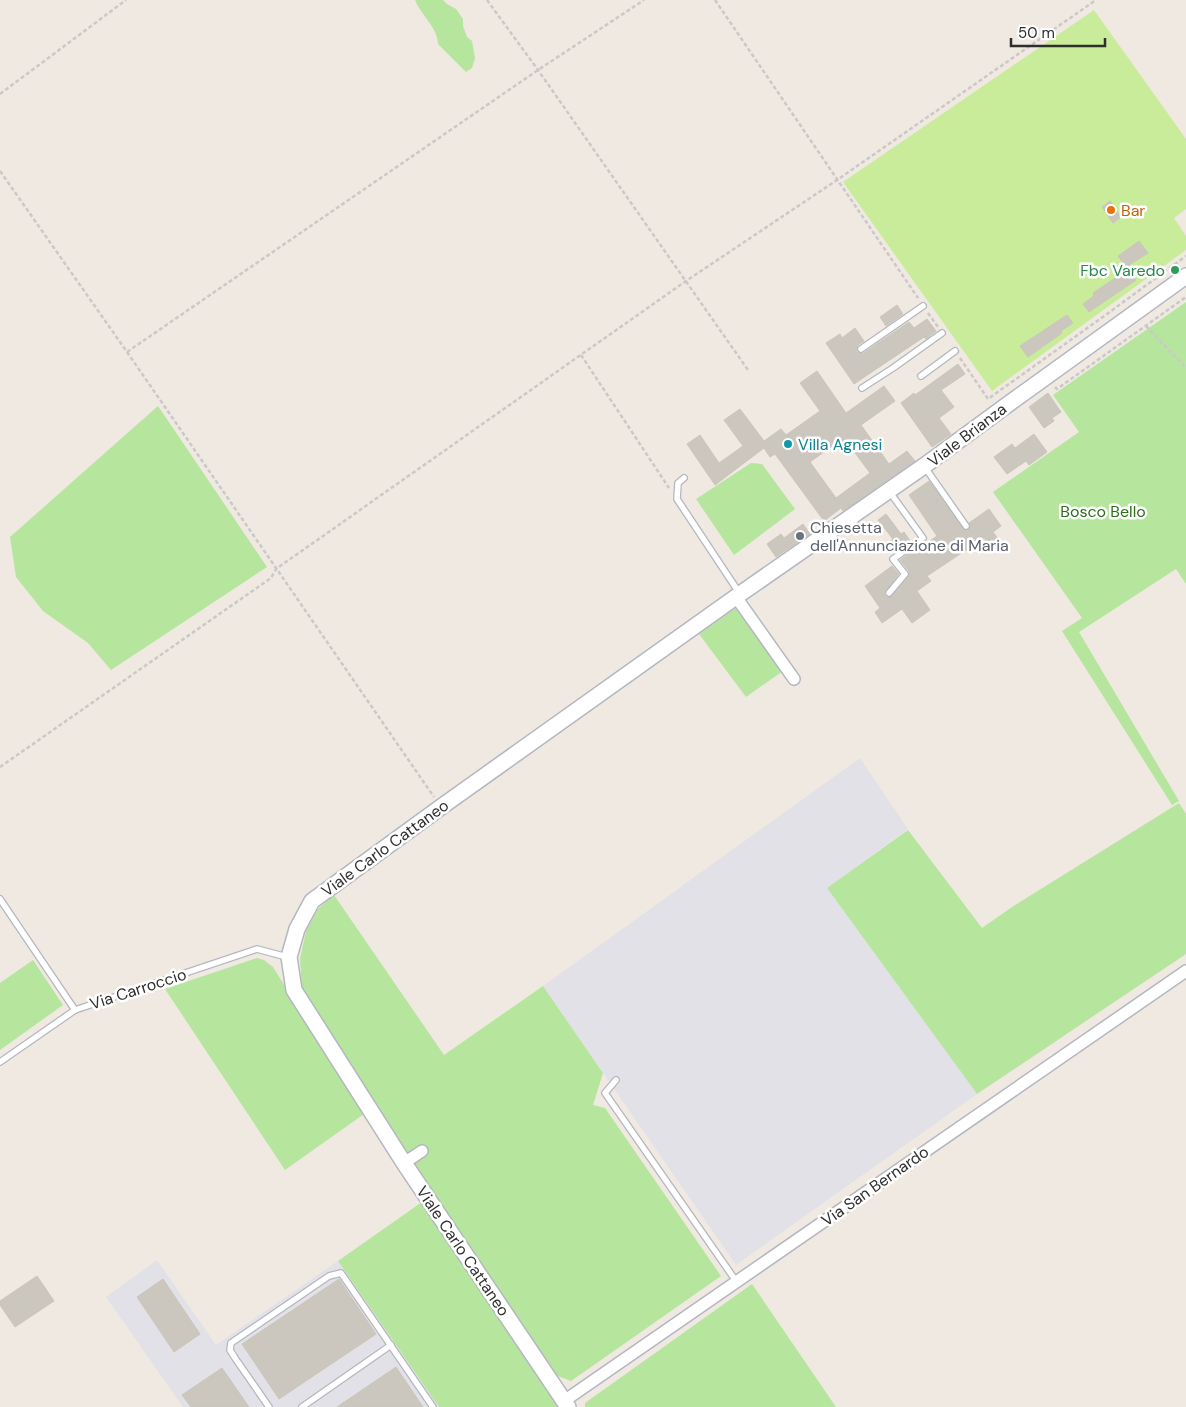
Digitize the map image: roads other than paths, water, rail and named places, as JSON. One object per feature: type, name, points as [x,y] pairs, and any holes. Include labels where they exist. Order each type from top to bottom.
[{"type":"street","name":"Viale Brianza","points":[[740,594],[889,491],[1186,276]]},
{"type":"street","points":[[740,594],[794,679]]},
{"type":"street","name":"Viale Carlo Cattaneo","points":[[566,1404],[404,1162],[294,990],[289,957],[298,929],[312,902],[441,807],[740,594]]},
{"type":"street","name":"Via San Bernardo","points":[[566,1404],[736,1281],[1186,971]]},
{"type":"street","points":[[404,1162],[422,1151]]},
{"type":"lane","points":[[862,349],[923,306]]},
{"type":"lane","points":[[862,388],[942,333]]},
{"type":"lane","points":[[921,376],[955,352]]},
{"type":"lane","points":[[924,466],[966,526]]},
{"type":"lane","points":[[684,478],[678,483],[677,500],[740,594]]},
{"type":"lane","points":[[889,491],[923,538],[894,559],[905,574],[889,593]]},
{"type":"lane","points":[[0,899],[75,1010]]},
{"type":"lane","name":"Via Carroccio","points":[[0,1062],[75,1010],[257,949],[289,957]]},
{"type":"lane","points":[[616,1080],[605,1092],[736,1281]]},
{"type":"lane","points":[[268,1407],[234,1358],[230,1350],[230,1343],[329,1276],[341,1273],[433,1407]]},
{"type":"lane","points":[[302,1407],[391,1345]]},
{"type":"place","name":"Bar","points":[[1111,210]]},
{"type":"place","name":"Fbc Varedo","points":[[1175,270]]},
{"type":"place","name":"Villa Agnesi","points":[[788,444]]},
{"type":"place","name":"Chiesetta dell'Annunciazione di Maria","points":[[800,536]]},
{"type":"park label","name":"Bosco Bello","points":[[1103,511]]}]
